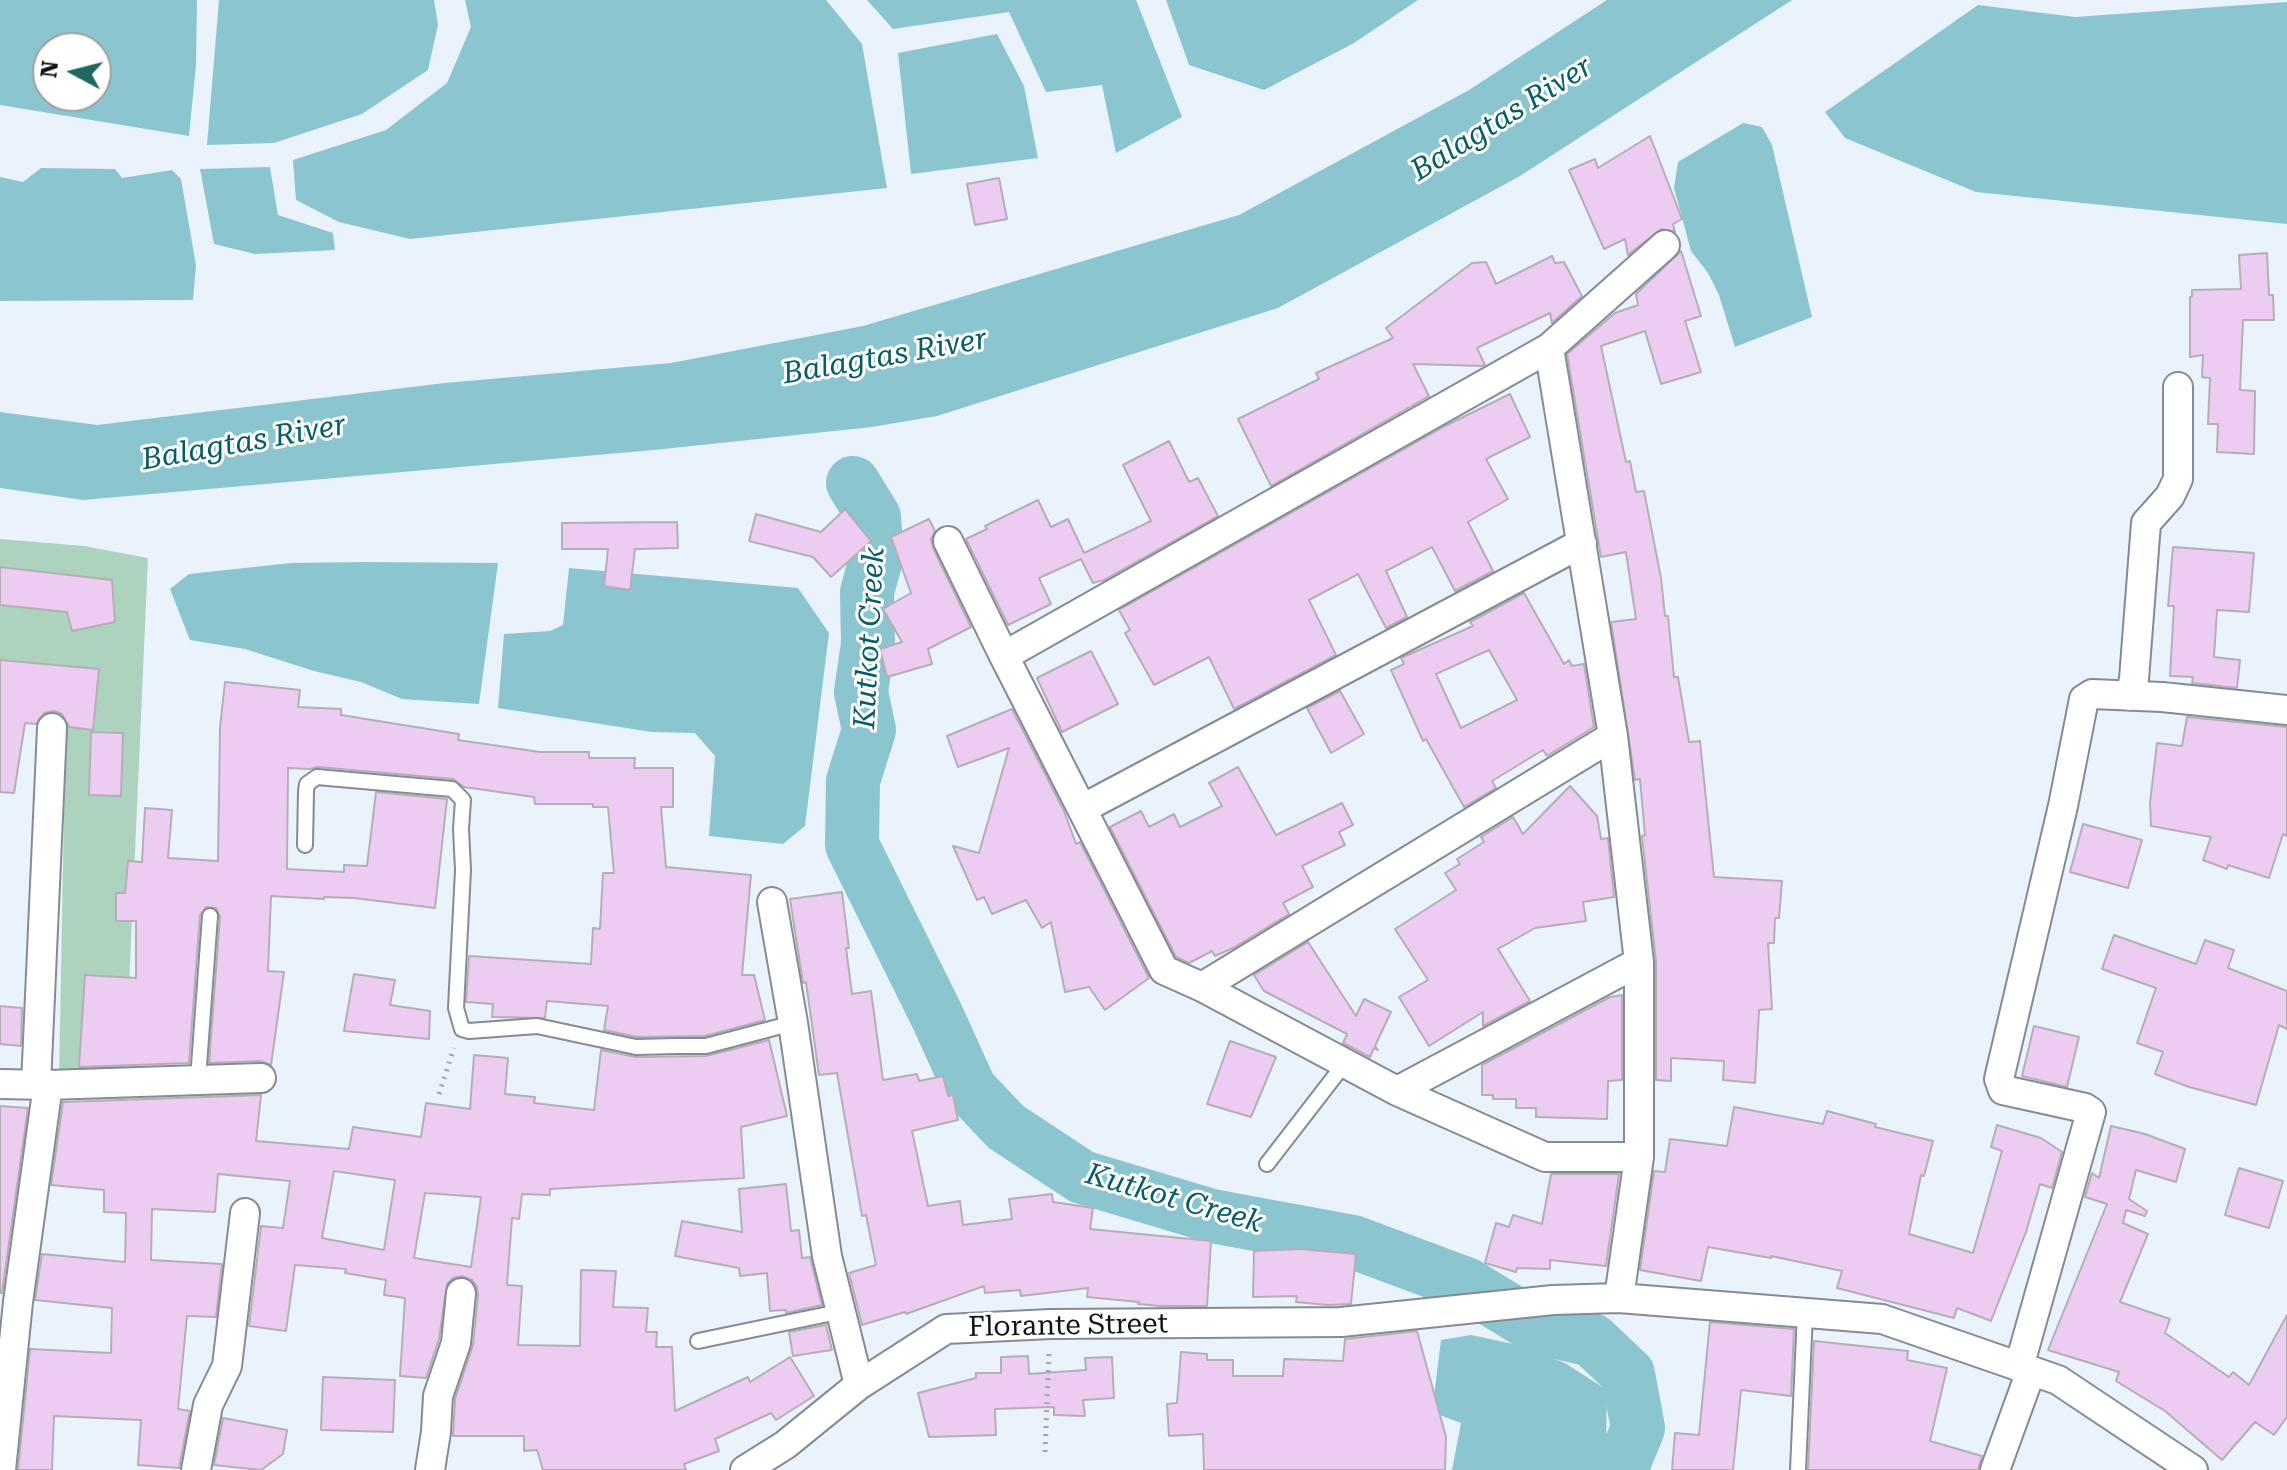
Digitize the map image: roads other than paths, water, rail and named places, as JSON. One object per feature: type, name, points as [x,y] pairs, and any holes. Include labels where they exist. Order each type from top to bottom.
[{"type":"street","points":[[1004,656],[1549,348],[1665,245]]},
{"type":"street","points":[[1549,348],[1613,736],[1639,962],[1639,1157],[1619,1298]]},
{"type":"street","points":[[2130,696],[2134,679],[2146,523],[2170,496],[2178,479],[2178,387]]},
{"type":"street","points":[[948,541],[1164,970],[1202,987],[1397,1091],[1545,1157],[1639,1157]]},
{"type":"street","points":[[1082,809],[1582,543]]},
{"type":"street","points":[[1995,1470],[2025,1369],[2091,1112],[2085,1108],[2003,1090],[1999,1079],[2063,806],[2084,699],[2092,694],[2162,697],[2287,710]]},
{"type":"street","points":[[1,1463],[42,1085],[52,728]]},
{"type":"street","points":[[1202,987],[1613,736]]},
{"type":"street","points":[[772,902],[827,1256],[859,1385]]},
{"type":"street","points":[[1397,1091],[1639,962]]},
{"type":"street","points":[[0,1084],[261,1078]]},
{"type":"street","points":[[196,1470],[208,1405],[227,1366],[245,1213]]},
{"type":"street","points":[[430,1470],[438,1396],[456,1343],[461,1293]]},
{"type":"street","name":"Florante Street","points":[[745,1470],[785,1445],[859,1385],[946,1329],[1051,1324],[1341,1322],[1553,1300],[1619,1298],[1882,1319],[2058,1380],[2193,1470]]},
{"type":"lane","points":[[305,845],[307,784],[317,777],[452,789],[463,800],[456,1008],[462,1029],[537,1026],[636,1047],[706,1046],[793,1023]]},
{"type":"lane","points":[[198,1079],[210,916]]},
{"type":"lane","points":[[1267,1164],[1345,1063]]},
{"type":"lane","points":[[698,1341],[843,1311]]},
{"type":"lane","points":[[1798,1470],[1805,1313]]},
{"type":"water","points":[[0,0],[197,0],[196,65],[189,136],[43,112],[112,112],[112,32],[32,32],[32,110],[0,105]]},
{"type":"water","points":[[219,0],[434,0],[438,25],[428,70],[362,114],[274,143],[207,145]]},
{"type":"water","points":[[465,0],[826,0],[862,44],[887,188],[410,239],[339,222],[296,200],[293,160],[386,130],[447,83],[471,27]]},
{"type":"water","points":[[867,0],[1136,0],[1182,117],[1116,153],[1102,85],[1046,92],[1009,12],[893,29]]},
{"type":"water","points":[[1166,0],[1418,0],[1354,43],[1264,90],[1189,65]]},
{"type":"water","name":"Balagtas River","points":[[1607,0],[1792,0],[1520,176],[1278,308],[937,416],[872,427],[654,450],[83,500],[0,488],[0,412],[97,425],[445,383],[671,363],[863,326],[1239,215],[1469,90]]},
{"type":"water","points":[[2287,2],[2287,224],[1976,192],[1845,138],[1825,112],[1978,5],[2075,17]]},
{"type":"water","points":[[997,34],[1024,86],[1038,158],[911,174],[898,53]]},
{"type":"water","points":[[1743,123],[1762,127],[1772,145],[1812,317],[1735,347],[1719,295],[1708,273],[1691,251],[1674,188],[1678,162]]},
{"type":"water","points":[[270,167],[278,215],[333,233],[335,250],[255,254],[214,244],[200,169]]},
{"type":"water","points":[[41,168],[115,169],[122,178],[172,170],[181,179],[196,265],[193,300],[0,301],[0,177],[23,182]]},
{"type":"water","points":[[291,563],[498,563],[479,704],[402,699],[361,682],[245,649],[190,640],[170,589],[189,574]]},
{"type":"water","points":[[569,568],[798,588],[829,633],[805,826],[783,844],[709,836],[715,756],[695,733],[652,732],[498,708],[504,634],[550,631],[563,625]]},
{"type":"water","points":[[1471,1335],[1513,1344],[1565,1363],[1607,1390],[1606,1442],[1600,1470],[1452,1470],[1461,1423],[1432,1412],[1441,1340]]},
{"type":"waterway","name":"Kutkot Creek","points":[[853,483],[874,517],[877,555],[867,592],[868,644],[861,692],[869,730],[853,781],[852,845],[970,1089],[1006,1127],[1082,1177],[1212,1216],[1353,1242],[1466,1284],[1538,1328],[1592,1340],[1628,1374],[1638,1428],[1621,1470]]}]
